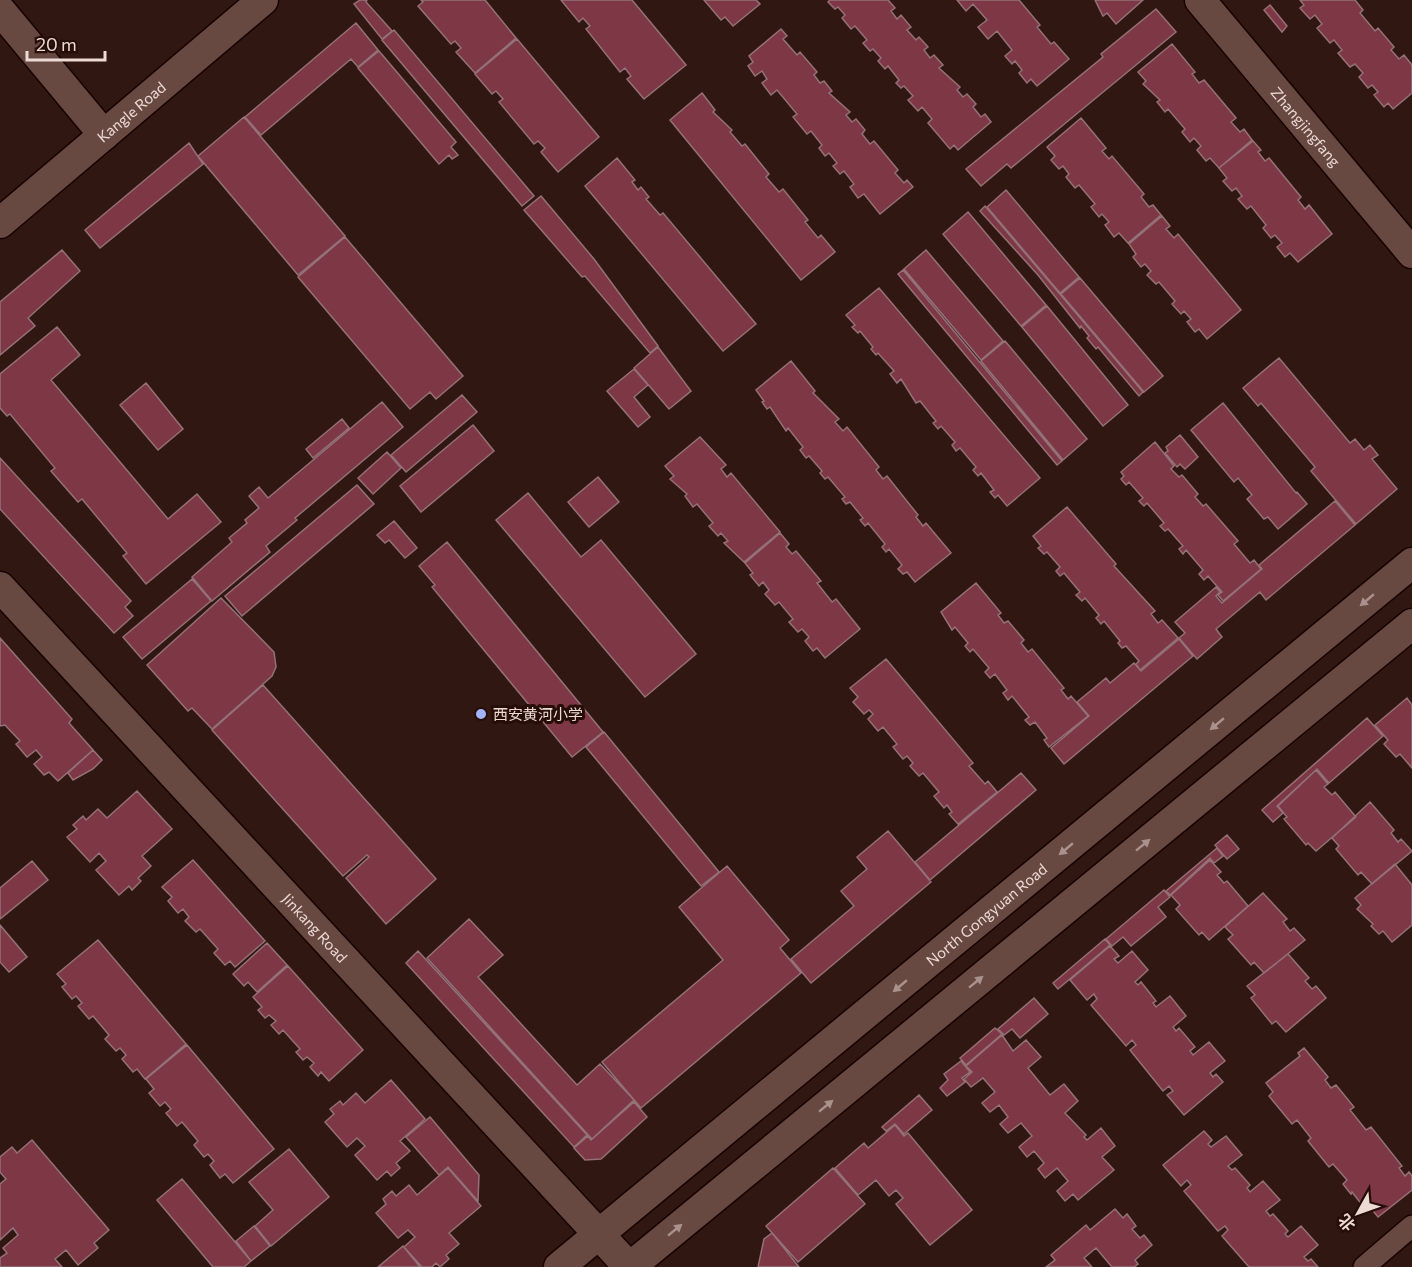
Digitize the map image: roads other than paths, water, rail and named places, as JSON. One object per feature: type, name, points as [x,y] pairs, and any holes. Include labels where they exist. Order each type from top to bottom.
[{"type":"main road","name":"Kangle Road","points":[[0,223],[263,0]]},
{"type":"main road","name":"Zhangjingfang","points":[[1206,2],[1412,253]]},
{"type":"main road","points":[[0,10],[104,135]]},
{"type":"main road","name":"North Gongyuan Road","points":[[559,1267],[1412,563]]},
{"type":"main road","name":"Jinkang Road","points":[[0,587],[629,1267]]},
{"type":"main road","points":[[629,1267],[1412,624]]},
{"type":"street","points":[[1364,1267],[1412,1226]]},
{"type":"place","name":"西安黄河小学","points":[[481,714]]}]
